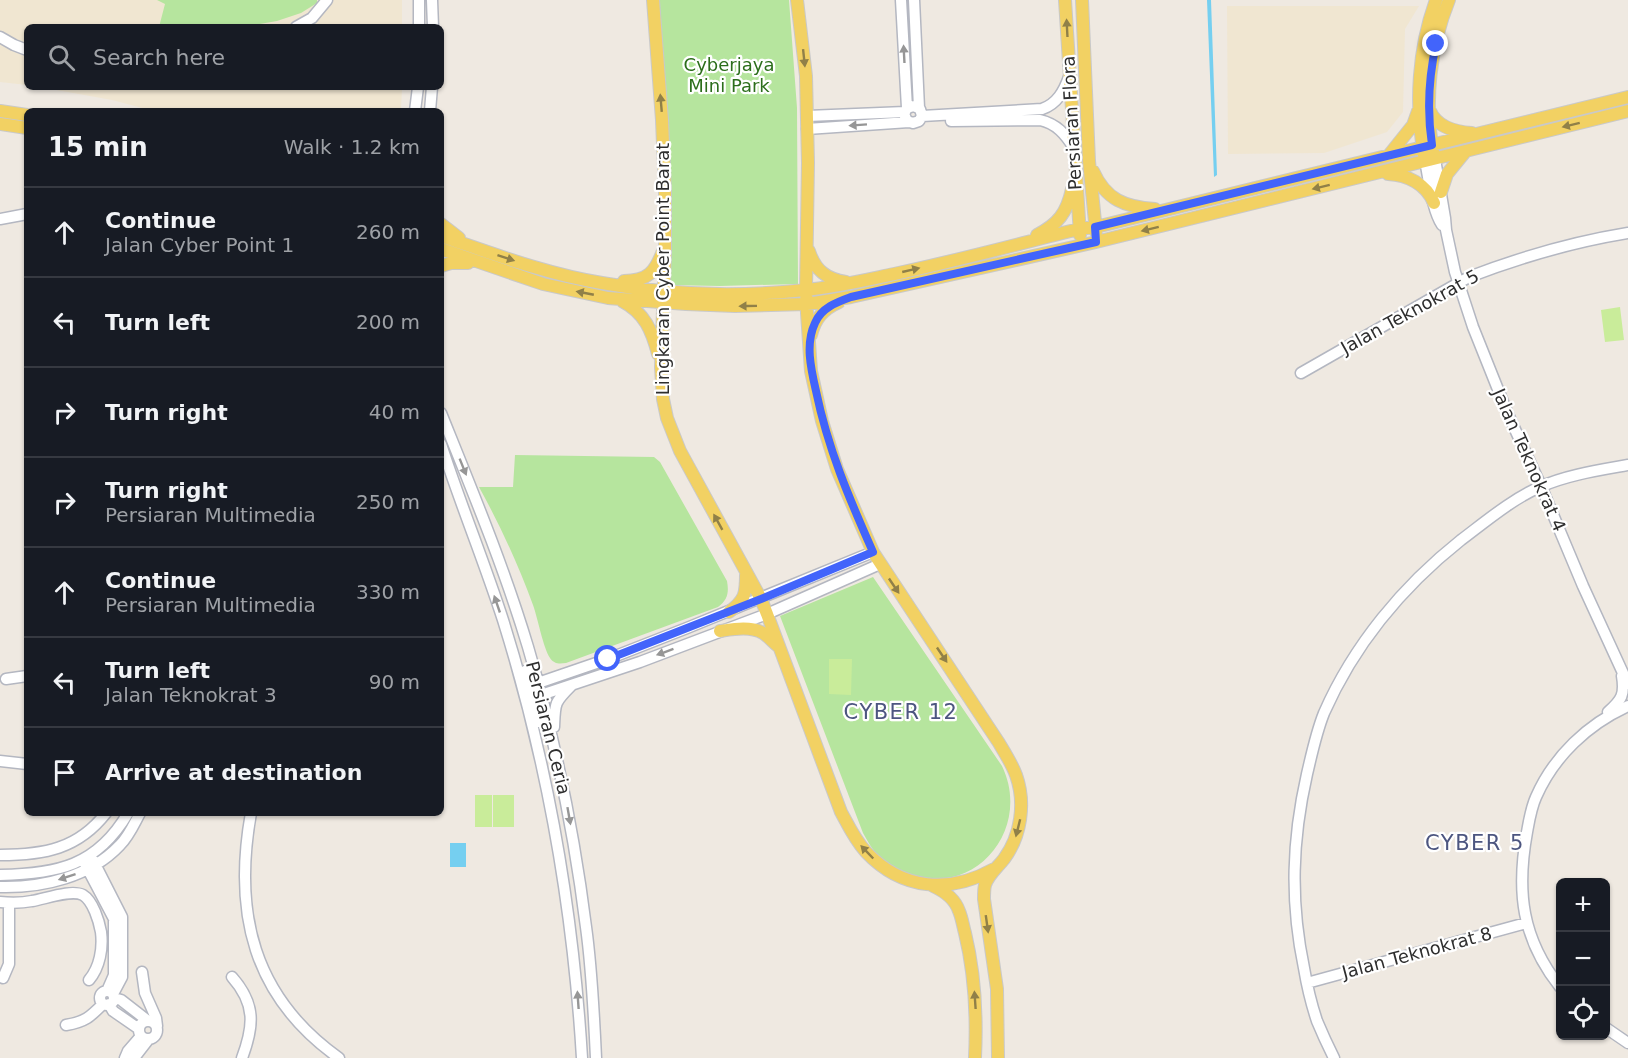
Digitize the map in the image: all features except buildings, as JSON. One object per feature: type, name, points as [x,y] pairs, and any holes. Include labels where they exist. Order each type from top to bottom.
[{"type":"main road","name":"Lingkaran Cyber Point Barat","points":[[653,0],[662,120],[666,245],[661,367],[667,418],[680,451],[761,599],[849,828],[866,852],[892,873],[904,879],[929,884]]},
{"type":"main road","points":[[797,0],[806,76],[806,290],[809,345],[811,371],[822,421],[847,495],[873,552],[999,743],[1016,774],[1020,789],[1021,815],[1015,840],[985,886],[984,899],[997,989],[998,1058]]},
{"type":"main road","name":"Persiaran Flora","points":[[1065,0],[1081,246]]},
{"type":"main road","name":"Persiaran Flora","points":[[1082,0],[1089,161],[1096,242]]},
{"type":"main road","points":[[1430,160],[1427,146],[1421,54],[1436,0]]},
{"type":"main road","points":[[1389,155],[1425,108],[1430,89],[1433,56],[1449,0]]},
{"type":"main road","points":[[444,250],[543,284],[618,299],[806,290],[854,282],[1095,227],[1628,97]]},
{"type":"main road","points":[[1425,108],[1437,122],[1466,132],[1480,133]]},
{"type":"main road","points":[[0,111],[24,115]]},
{"type":"main road","points":[[444,237],[558,274],[664,297],[735,306],[807,304],[851,297],[1081,246],[1628,111]]},
{"type":"main road","points":[[0,124],[24,128]]},
{"type":"main road","points":[[1441,192],[1447,174],[1466,151]]},
{"type":"main road","points":[[1089,161],[1099,182],[1113,198],[1133,207],[1169,209]]},
{"type":"main road","points":[[1010,246],[1050,228],[1059,220],[1070,201],[1075,170]]},
{"type":"main road","points":[[1378,173],[1395,174],[1414,180],[1427,190],[1434,203]]},
{"type":"main road","points":[[444,226],[464,242],[484,251]]},
{"type":"main road","points":[[807,241],[811,258],[819,270],[836,280],[854,282]]},
{"type":"main road","points":[[531,266],[598,278],[635,281],[653,272],[666,245]]},
{"type":"main road","points":[[444,266],[451,263],[479,263]]},
{"type":"main road","points":[[809,345],[818,317],[833,304],[851,297]]},
{"type":"main road","points":[[618,299],[636,310],[649,327],[661,367]]},
{"type":"main road","points":[[729,612],[745,595],[746,573]]},
{"type":"main road","points":[[720,632],[753,629],[764,633],[781,649]]},
{"type":"main road","points":[[929,884],[957,884],[995,868]]},
{"type":"main road","points":[[929,884],[952,899],[959,910],[972,970],[976,1023],[975,1058]]},
{"type":"street","points":[[301,24],[312,18],[327,0]]},
{"type":"street","points":[[419,0],[419,24]]},
{"type":"street","points":[[432,0],[433,24]]},
{"type":"street","points":[[902,4],[914,4],[913,115],[903,33],[902,4]]},
{"type":"street","points":[[903,33],[915,32]]},
{"type":"street","points":[[0,37],[24,49]]},
{"type":"street","points":[[807,123],[1042,109],[1060,95],[1070,75]]},
{"type":"street","points":[[415,108],[418,90]]},
{"type":"street","points":[[430,108],[432,90]]},
{"type":"street","points":[[913,115],[1041,120],[1049,122],[1062,131],[1074,148]]},
{"type":"street","name":"Jalan Teknokrat 4","points":[[1430,160],[1441,192],[1446,230],[1458,282],[1473,327],[1495,384],[1628,684]]},
{"type":"street","name":"Jalan Teknokrat 4","points":[[1430,160],[1434,203],[1439,220],[1446,230]]},
{"type":"street","points":[[0,219],[24,215]]},
{"type":"street","name":"Jalan Teknokrat 5","points":[[1301,373],[1458,282],[1495,266],[1546,251],[1628,233]]},
{"type":"street","name":"Persiaran Ceria","points":[[444,421],[500,566],[527,646],[560,771],[573,837],[586,928],[597,1056]]},
{"type":"street","name":"Persiaran Ceria","points":[[444,454],[507,634],[540,751],[568,909],[576,977],[581,1057]]},
{"type":"street","points":[[1334,1058],[1317,1021],[1307,983],[1296,924],[1293,885],[1300,804],[1317,732],[1325,711],[1349,665],[1372,630],[1408,588],[1445,553],[1481,525],[1541,486],[1582,474],[1628,465]]},
{"type":"street","points":[[537,690],[563,674],[729,612],[873,552]]},
{"type":"street","points":[[537,690],[573,683],[640,662],[767,614],[880,564]]},
{"type":"street","points":[[507,634],[516,642],[527,678],[537,690],[542,737],[540,751]]},
{"type":"street","points":[[527,646],[546,672],[563,674]]},
{"type":"street","points":[[1620,667],[1628,678]]},
{"type":"street","points":[[1590,729],[1618,704],[1621,698],[1624,691],[1620,667]]},
{"type":"street","points":[[6,679],[24,676]]},
{"type":"street","points":[[552,738],[556,702],[573,683]]},
{"type":"street","points":[[1559,986],[1544,964],[1526,923],[1522,886],[1523,855],[1530,814],[1535,798],[1546,778],[1578,737],[1603,719],[1628,706]]},
{"type":"street","points":[[0,761],[24,764]]},
{"type":"street","points":[[0,855],[33,853],[70,844],[88,833],[103,816]]},
{"type":"street","points":[[0,886],[47,883],[80,873],[111,838],[126,816]]},
{"type":"street","points":[[0,875],[34,874],[89,862],[120,846],[138,816]]},
{"type":"street","points":[[250,816],[247,837],[245,887],[249,928],[256,954],[271,985],[286,1008],[310,1035],[339,1058]]},
{"type":"street","points":[[66,1025],[82,1022],[91,1017],[109,998],[122,977],[123,923],[121,914],[89,862]]},
{"type":"street","points":[[3,978],[9,964],[4,903],[34,901],[73,893],[84,896],[88,900],[99,921],[101,938],[98,966],[89,980]]},
{"type":"street","name":"Jalan Teknokrat 8","points":[[1307,983],[1526,923]]},
{"type":"street","points":[[142,972],[145,993],[156,1018],[152,1024]]},
{"type":"street","points":[[232,977],[244,992],[250,1009],[250,1034],[242,1058]]},
{"type":"street","points":[[109,998],[121,1000],[152,1024],[158,1031],[156,1037],[143,1035],[113,1011],[109,998]]},
{"type":"street","points":[[134,1058],[143,1035],[141,1024],[152,1024]]},
{"type":"street","points":[[1610,1031],[1628,1043]]},
{"type":"street","points":[[125,1058],[143,1035]]},
{"type":"shaded area","points":[[0,0],[402,0],[402,24],[24,24],[24,85],[0,82]]},
{"type":"shaded area","points":[[1227,6],[1419,6],[1405,29],[1403,112],[1387,132],[1324,153],[1228,154]]},
{"type":"shaded area","points":[[57,90],[402,90],[401,108],[143,108]]},
{"type":"green space","points":[[157,0],[317,0],[317,3],[301,13],[260,24],[160,24],[165,4]]},
{"type":"green space","name":"Cyberjaya Mini Park","points":[[658,0],[789,0],[797,108],[798,284],[669,285]]},
{"type":"green space","points":[[1620,307],[1624,340],[1605,342],[1601,310]]},
{"type":"green space","points":[[515,455],[654,457],[660,462],[727,581],[728,592],[724,602],[718,607],[566,663],[553,661],[545,647],[533,605],[515,560],[479,487],[513,487]]},
{"type":"green space","points":[[873,577],[1002,766],[1009,789],[1010,811],[1004,832],[994,850],[978,865],[960,875],[938,879],[910,875],[888,864],[872,849],[863,833],[780,616]]},
{"type":"green space","points":[[829,659],[852,659],[851,695],[829,694]]},
{"type":"green space","points":[[475,795],[492,795],[492,827],[475,827]]},
{"type":"green space","points":[[493,795],[514,795],[514,827],[493,827]]},
{"type":"water","points":[[1207,0],[1211,0],[1217,175],[1214,177]]},
{"type":"water","points":[[450,843],[466,843],[466,867],[450,867]]},
{"type":"district","name":"CYBER 12","points":[[901,712]]},
{"type":"district","name":"CYBER 5","points":[[1475,843]]},
{"type":"route","points":[[608,659],[873,552],[845,489],[830,447],[811,371],[809,345],[811,335],[818,317],[827,308],[851,297],[1096,242],[1095,227],[1432,145],[1430,89],[1436,44]]}]
